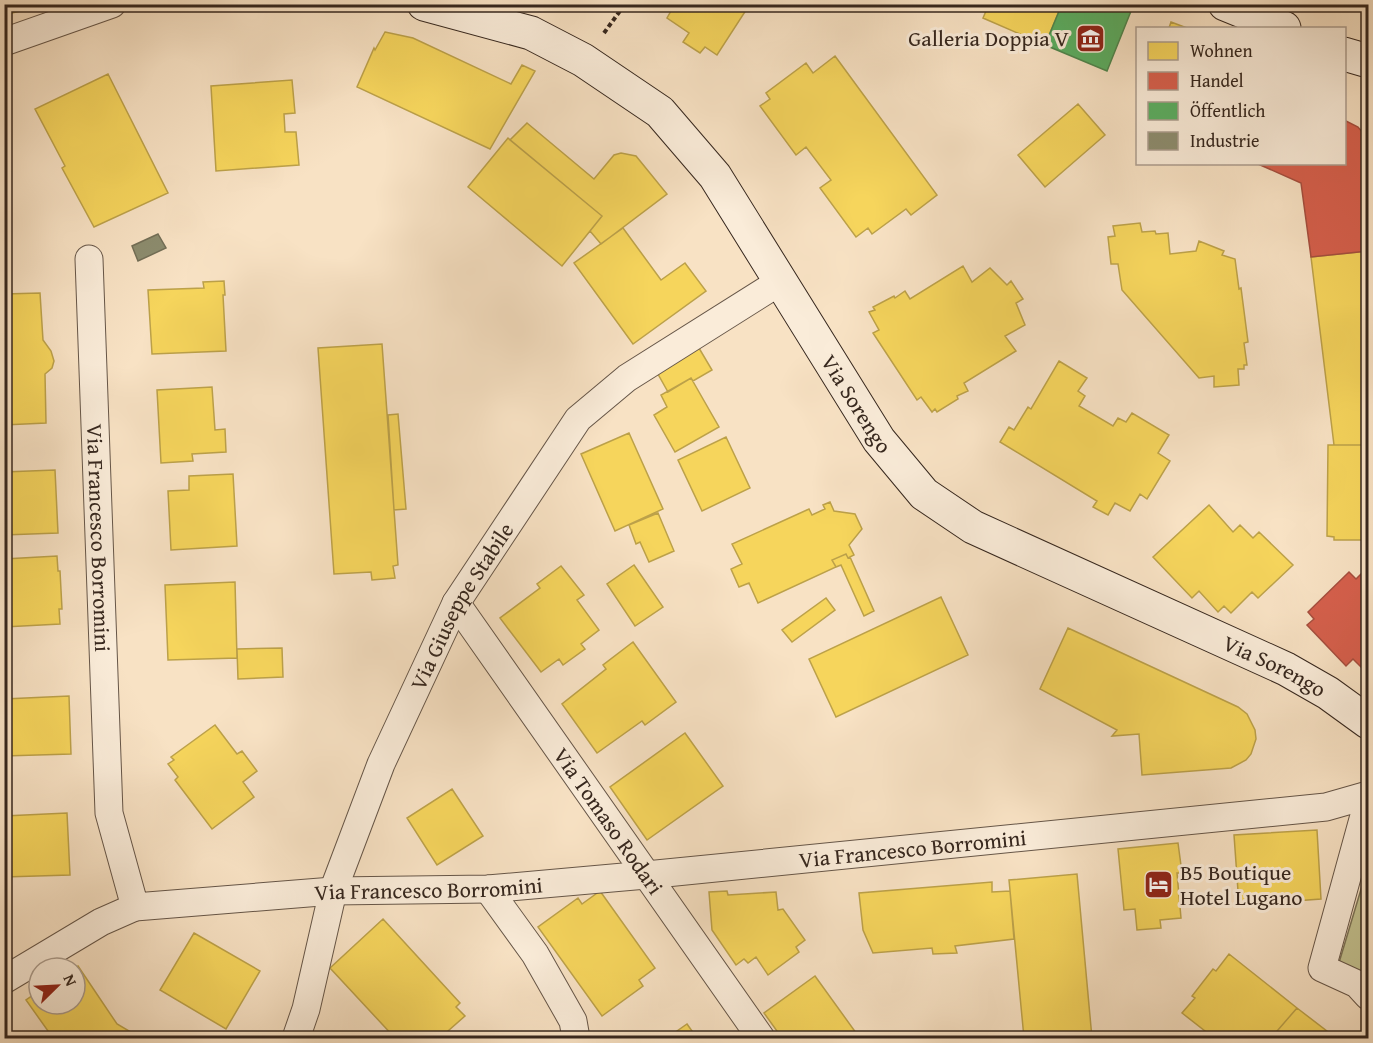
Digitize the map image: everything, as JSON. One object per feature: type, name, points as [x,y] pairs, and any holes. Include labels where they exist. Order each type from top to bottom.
[{"type":"main road","name":"Via Sorengo","points":[[424,4],[531,33],[583,60],[660,112],[715,176],[879,440],[924,494],[973,527],[1286,669],[1328,693],[1368,722]]},
{"type":"main road","points":[[1225,4],[1282,27]]},
{"type":"main road","points":[[1346,55],[1368,61]]},
{"type":"street","points":[[4,42],[112,4]]},
{"type":"street","name":"Via Francesco Borromini","points":[[89,259],[109,813],[135,907],[333,891],[488,889],[646,875],[1326,807],[1368,795]]},
{"type":"street","name":"Via Giuseppe Stabile","points":[[296,1038],[306,1009],[333,891],[381,764],[456,603],[578,419],[627,378],[781,281]]},
{"type":"street","name":"Via Tomaso Rodari","points":[[456,603],[761,1038]]},
{"type":"street","points":[[1368,801],[1322,968],[1357,984],[1368,996]]},
{"type":"street","points":[[488,889],[535,954],[573,1021],[576,1038]]},
{"type":"street","points":[[4,980],[100,922],[135,907]]},
{"type":"street","points":[[306,1009],[314,1038]]},
{"type":"shaded area","points":[[1368,866],[1368,975],[1338,966]]},
{"type":"building: Wohnen","points":[[4,4],[48,4],[4,15]]},
{"type":"building: Wohnen","points":[[675,4],[750,4],[717,55],[705,47],[700,53],[683,42],[689,33],[667,18]]},
{"type":"building: Wohnen","points":[[989,4],[1062,4],[1045,45],[983,18]]},
{"type":"building: Wohnen","points":[[1171,22],[1184,27],[1169,27]]},
{"type":"building: Wohnen","points":[[385,32],[413,38],[511,84],[522,65],[535,71],[490,149],[357,87],[374,48],[375,50]]},
{"type":"building: Wohnen","points":[[835,56],[937,195],[911,215],[906,209],[872,234],[868,228],[856,237],[820,188],[831,180],[806,147],[796,155],[760,106],[770,99],[766,93],[806,63],[813,73]]},
{"type":"building: Wohnen","points":[[108,74],[168,193],[94,227],[62,168],[65,166],[35,109]]},
{"type":"building: Wohnen","points":[[292,80],[295,113],[284,114],[285,132],[296,132],[299,165],[216,171],[211,86]]},
{"type":"building: Wohnen","points":[[1078,104],[1105,135],[1045,187],[1018,155]]},
{"type":"building: Wohnen","points":[[527,123],[594,179],[614,155],[621,153],[636,156],[667,194],[601,244],[590,231],[602,216],[510,140]]},
{"type":"building: Wohnen","points":[[508,138],[602,216],[562,266],[468,187]]},
{"type":"building: Wohnen","points":[[1140,223],[1142,232],[1168,233],[1170,254],[1196,251],[1199,241],[1224,251],[1222,255],[1235,259],[1248,342],[1244,343],[1247,365],[1244,365],[1244,369],[1238,369],[1239,385],[1214,387],[1214,376],[1199,378],[1122,290],[1118,264],[1111,264],[1108,237],[1115,236],[1113,226]]},
{"type":"building: Wohnen","points":[[623,228],[661,280],[685,263],[706,291],[633,344],[574,263]]},
{"type":"building: Wohnen","points":[[1368,251],[1368,445],[1334,445],[1311,257]]},
{"type":"building: Wohnen","points":[[963,266],[972,282],[990,268],[1007,285],[1011,281],[1023,299],[1016,303],[1025,325],[1005,336],[1016,351],[964,383],[968,391],[957,396],[958,399],[937,412],[935,409],[932,412],[921,397],[917,400],[873,333],[879,330],[869,312],[875,310],[873,307],[905,291],[910,299]]},
{"type":"building: Wohnen","points":[[224,281],[226,351],[152,354],[148,290],[204,288],[203,282]]},
{"type":"building: Wohnen","points":[[40,293],[43,340],[51,351],[54,361],[52,368],[45,374],[46,423],[4,425],[4,294]]},
{"type":"building: Wohnen","points":[[696,343],[712,370],[693,381],[691,378],[668,392],[654,367]]},
{"type":"building: Wohnen","points":[[382,344],[398,565],[393,566],[395,578],[372,580],[371,572],[334,574],[318,348]]},
{"type":"building: Wohnen","points":[[1059,361],[1087,378],[1078,391],[1085,396],[1079,406],[1113,426],[1118,418],[1126,422],[1132,413],[1169,435],[1158,453],[1170,461],[1147,499],[1140,494],[1130,511],[1115,503],[1108,515],[1093,507],[1097,501],[1000,442],[1009,427],[1014,430],[1028,407],[1031,409]]},
{"type":"building: Wohnen","points":[[691,378],[719,427],[675,452],[654,415],[667,407],[661,395]]},
{"type":"building: Wohnen","points":[[212,387],[215,430],[225,429],[226,452],[192,454],[193,461],[161,463],[157,390]]},
{"type":"building: Wohnen","points":[[398,414],[406,509],[394,510],[388,415]]},
{"type":"building: Wohnen","points":[[629,433],[663,509],[615,531],[581,454]]},
{"type":"building: Wohnen","points":[[726,437],[750,488],[702,511],[678,460]]},
{"type":"building: Wohnen","points":[[1328,445],[1368,445],[1368,540],[1334,540],[1334,537],[1327,536]]},
{"type":"building: Wohnen","points":[[55,470],[58,533],[4,535],[4,472]]},
{"type":"building: Wohnen","points":[[233,474],[237,546],[171,550],[168,491],[189,490],[189,476]]},
{"type":"building: Wohnen","points":[[830,502],[834,511],[855,514],[862,529],[849,545],[854,555],[848,558],[846,554],[832,560],[836,567],[758,603],[749,583],[739,587],[731,569],[742,564],[732,544],[809,509],[812,515],[825,509],[823,505]]},
{"type":"building: Wohnen","points":[[1209,505],[1233,532],[1240,525],[1253,538],[1259,532],[1293,565],[1258,598],[1252,592],[1231,613],[1224,606],[1218,612],[1199,591],[1192,598],[1153,557]]},
{"type":"building: Wohnen","points":[[658,513],[674,551],[649,562],[640,542],[636,544],[629,525]]},
{"type":"building: Wohnen","points":[[846,554],[848,558],[850,557],[874,611],[864,616],[841,565],[836,567],[832,560]]},
{"type":"building: Wohnen","points":[[57,556],[62,609],[59,609],[60,624],[4,627],[4,559]]},
{"type":"building: Wohnen","points":[[634,565],[663,607],[635,626],[607,584]]},
{"type":"building: Wohnen","points":[[561,566],[584,595],[577,600],[599,630],[581,644],[585,649],[563,665],[559,659],[541,672],[500,618],[540,588],[537,584]]},
{"type":"building: Wohnen","points":[[235,582],[237,658],[168,660],[165,585]]},
{"type":"building: Wohnen","points":[[941,597],[968,655],[836,717],[809,659]]},
{"type":"building: Wohnen","points":[[826,598],[835,610],[792,642],[782,630]]},
{"type":"building: Wohnen","points":[[1068,628],[1238,707],[1247,714],[1255,730],[1256,739],[1251,754],[1246,760],[1231,768],[1142,775],[1139,734],[1112,736],[1117,730],[1040,689]]},
{"type":"building: Wohnen","points":[[633,642],[676,702],[645,725],[642,721],[597,753],[562,704],[606,669],[603,665]]},
{"type":"building: Wohnen","points":[[282,648],[283,677],[238,679],[237,649]]},
{"type":"building: Wohnen","points":[[69,696],[71,754],[4,756],[4,699]]},
{"type":"building: Wohnen","points":[[215,725],[237,754],[242,751],[257,771],[243,782],[254,797],[212,829],[175,780],[178,777],[168,764],[174,760],[171,757]]},
{"type":"building: Wohnen","points":[[685,733],[723,786],[647,840],[610,787]]},
{"type":"building: Wohnen","points":[[452,789],[483,836],[437,865],[407,818]]},
{"type":"building: Wohnen","points":[[67,813],[70,875],[4,877],[4,816]]},
{"type":"building: Wohnen","points":[[1317,830],[1321,899],[1239,905],[1234,835]]},
{"type":"building: Wohnen","points":[[1178,843],[1182,873],[1177,873],[1181,918],[1160,920],[1161,928],[1137,930],[1135,909],[1124,910],[1118,849]]},
{"type":"building: Wohnen","points":[[1077,874],[1092,1038],[1024,1038],[1009,880]]},
{"type":"building: Wohnen","points":[[992,882],[992,892],[1010,891],[1014,939],[955,946],[957,953],[933,954],[932,948],[873,953],[863,930],[859,893]]},
{"type":"building: Wohnen","points":[[600,891],[655,968],[639,980],[643,986],[602,1016],[538,927],[578,898],[582,904]]},
{"type":"building: Wohnen","points":[[727,891],[728,895],[776,892],[778,910],[783,909],[805,940],[796,947],[799,952],[768,975],[756,957],[748,963],[744,959],[736,965],[712,930],[709,892]]},
{"type":"building: Wohnen","points":[[383,919],[460,1003],[456,1007],[465,1016],[440,1038],[395,1038],[330,968]]},
{"type":"building: Wohnen","points":[[194,933],[260,971],[226,1029],[160,990]]},
{"type":"building: Wohnen","points":[[1229,954],[1297,1008],[1271,1038],[1214,1038],[1182,1013],[1195,998],[1192,996],[1213,969],[1216,971]]},
{"type":"building: Wohnen","points":[[815,976],[859,1037],[782,1038],[764,1013]]},
{"type":"building: Wohnen","points":[[87,979],[117,1024],[141,1038],[53,1038],[37,1016],[87,1016]]},
{"type":"building: Wohnen","points":[[1297,1008],[1336,1038],[1271,1038]]},
{"type":"building: Wohnen","points":[[687,1024],[697,1038],[667,1038]]},
{"type":"building: Handel","points":[[1346,121],[1358,127],[1368,139],[1368,251],[1311,257],[1301,183],[1260,165],[1346,165]]},
{"type":"building: Handel","points":[[1349,572],[1356,579],[1362,573],[1368,579],[1368,660],[1361,667],[1353,659],[1346,666],[1307,625],[1314,619],[1308,612]]},
{"type":"building: Öffentlich","points":[[1062,4],[1129,4],[1133,6],[1107,71],[1045,45]]},
{"type":"building: Industrie","points":[[158,234],[166,248],[138,261],[132,246]]},
{"type":"place","name":"Galleria Doppia V","points":[[1090,38]]},
{"type":"place","name":"B5 Boutique Hotel Lugano","points":[[1159,885]]}]
